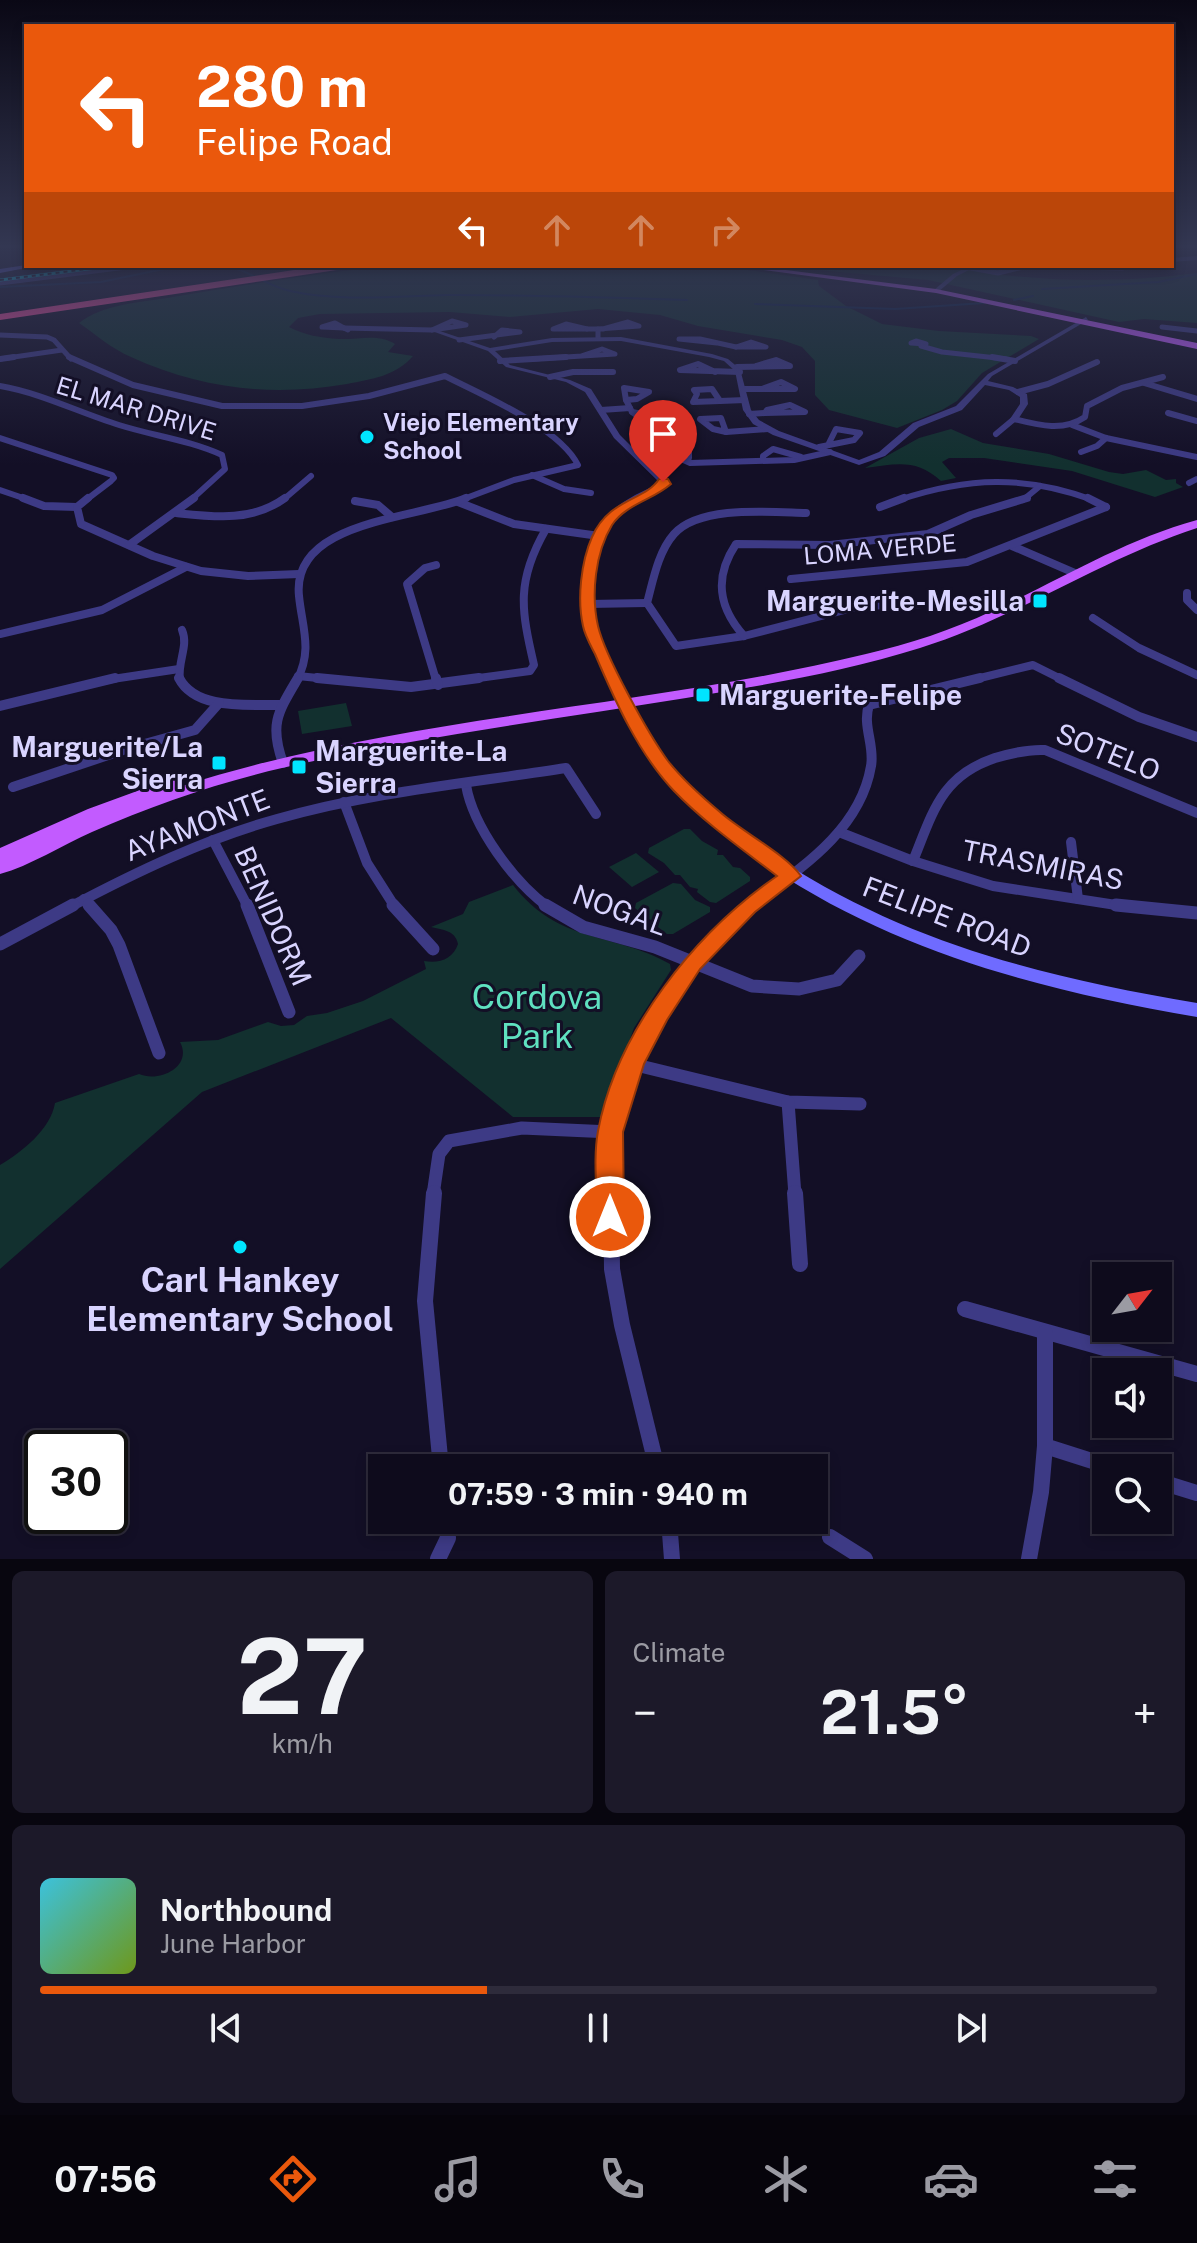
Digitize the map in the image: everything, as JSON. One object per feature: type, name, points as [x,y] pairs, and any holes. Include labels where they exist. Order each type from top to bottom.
[{"type":"main road","points":[[1078,319],[1197,339]]},
{"type":"main road","points":[[1072,572],[1137,536],[1197,516]]},
{"type":"main road","points":[[0,855],[157,789],[281,758],[623,699],[859,651],[981,611],[1139,543],[1197,524]]},
{"type":"main road","name":"FELIPE ROAD","points":[[623,699],[646,742],[680,786],[730,832],[791,876],[892,929],[966,958],[1061,987],[1197,1010]]},
{"type":"main road","points":[[0,868],[35,850],[150,803],[281,758]]},
{"type":"street","points":[[587,329],[553,329],[566,324],[710,355],[738,370],[749,414],[768,429],[830,448],[859,463],[882,454],[916,425],[959,408],[982,382],[1084,320]]},
{"type":"street","points":[[348,330],[432,330],[466,325],[452,321],[432,330]]},
{"type":"street","points":[[432,330],[490,350],[639,326],[628,322],[599,332]]},
{"type":"street","points":[[1162,327],[1188,329],[1197,339]]},
{"type":"street","points":[[0,335],[47,337],[78,363],[133,385],[237,408],[285,407],[369,396],[439,376],[450,378],[513,410],[542,429],[578,465],[532,475],[427,512],[364,525],[320,546],[299,574],[308,653],[280,705],[275,724],[281,758]]},
{"type":"street","points":[[710,355],[730,347],[695,336],[679,339],[717,343]]},
{"type":"street","points":[[459,340],[494,337]]},
{"type":"street","points":[[921,346],[935,351],[993,355],[1015,361]]},
{"type":"street","points":[[500,361],[615,354],[602,349],[581,356]]},
{"type":"street","points":[[0,359],[62,350]]},
{"type":"street","points":[[490,350],[500,361],[519,370],[579,385],[594,397],[617,436],[665,484],[621,508],[609,520],[599,536],[589,569],[590,626],[597,648],[623,699]]},
{"type":"street","points":[[715,372],[698,364],[680,370],[715,372],[738,370],[776,360],[790,366],[756,366]]},
{"type":"street","points":[[982,382],[1018,392],[1048,384],[1097,362]]},
{"type":"street","points":[[550,377],[573,372],[613,372]]},
{"type":"street","points":[[1072,425],[1085,417],[1087,406],[1122,388],[1163,377]]},
{"type":"street","points":[[1142,383],[1197,399]]},
{"type":"street","name":"EL MAR DRIVE","points":[[0,386],[19,389],[152,435],[215,450],[222,455],[225,469],[176,513],[129,545]]},
{"type":"street","points":[[720,401],[712,389],[694,390],[697,394],[693,402],[720,401],[745,400]]},
{"type":"street","points":[[743,389],[762,389]]},
{"type":"street","points":[[996,434],[1014,419],[1025,400],[1018,392]]},
{"type":"street","points":[[601,410],[631,410],[625,400]]},
{"type":"street","points":[[749,414],[765,414],[805,412],[790,405],[767,410],[765,414]]},
{"type":"street","points":[[1168,413],[1197,421]]},
{"type":"street","points":[[1014,419],[1052,426],[1072,425],[1106,438],[1197,457]]},
{"type":"street","points":[[726,432],[768,429]]},
{"type":"street","points":[[0,438],[114,478],[77,507],[44,506],[0,490]]},
{"type":"street","points":[[1081,452],[1097,446],[1106,438]]},
{"type":"street","points":[[683,460],[690,463],[804,458],[830,448]]},
{"type":"street","points":[[532,475],[564,489],[591,493]]},
{"type":"street","points":[[176,513],[241,520],[283,500],[299,482],[311,476]]},
{"type":"street","points":[[880,507],[953,482],[982,478],[1040,486]]},
{"type":"street","points":[[744,636],[732,624],[719,596],[719,578],[734,545],[830,545],[928,534],[971,515],[1025,500],[1040,486]]},
{"type":"street","name":"LOMA VERDE","points":[[791,579],[958,564],[1012,546],[1106,507],[1040,486]]},
{"type":"street","points":[[355,501],[378,505],[392,517]]},
{"type":"street","points":[[458,502],[514,524],[599,536]]},
{"type":"street","points":[[77,507],[81,524],[186,567],[237,576],[299,574]]},
{"type":"street","points":[[806,513],[717,515],[683,526],[673,534],[659,561],[647,603],[676,646],[744,636],[860,606],[922,604]]},
{"type":"street","points":[[298,676],[411,687],[530,671],[534,665],[521,604],[521,583],[533,549],[546,529]]},
{"type":"street","points":[[1012,546],[1072,572]]},
{"type":"street","points":[[436,565],[425,568],[407,584],[438,685]]},
{"type":"street","points":[[0,634],[102,610],[186,567]]},
{"type":"street","points":[[1187,593],[1187,600],[1197,610]]},
{"type":"street","points":[[588,604],[647,603]]},
{"type":"street","points":[[1093,618],[1139,648],[1197,675]]},
{"type":"street","points":[[182,630],[186,639],[179,680],[186,688],[219,703],[280,705]]},
{"type":"street","points":[[654,1454],[622,1325],[612,1269],[611,1132],[632,1064],[658,1015],[692,963],[748,907],[791,876],[839,832],[862,801],[872,763],[866,714],[869,705],[1033,665],[1139,717],[1197,737]]},
{"type":"street","points":[[0,706],[122,676],[179,669]]},
{"type":"street","points":[[13,787],[123,750],[195,730],[219,703]]},
{"type":"street","name":"SOTELO","points":[[913,861],[946,786],[961,770],[980,761],[1023,750],[1045,750],[1197,813]]},
{"type":"street","name":"AYAMONTE","points":[[0,944],[84,899],[213,840],[276,819],[344,802],[566,768],[596,814]]},
{"type":"street","name":"NOGAL","points":[[466,785],[469,804],[481,827],[527,892],[583,927],[655,947],[752,986],[799,989],[837,980],[859,956]]},
{"type":"street","points":[[344,802],[352,834],[371,870],[408,927],[433,949]]},
{"type":"street","name":"TRASMIRAS","points":[[839,832],[913,861],[993,886],[1154,911],[1197,913]]},
{"type":"street","name":"BENIDORM","points":[[213,840],[247,905],[289,1012]]},
{"type":"street","points":[[1071,842],[1078,899]]},
{"type":"street","points":[[84,899],[111,930],[119,945],[159,1053]]},
{"type":"street","points":[[632,1064],[788,1102],[860,1104]]},
{"type":"street","points":[[788,1102],[800,1264]]},
{"type":"street","points":[[440,1454],[425,1301],[429,1226],[439,1154],[449,1141],[522,1128],[611,1132]]},
{"type":"street","points":[[965,1309],[1197,1374]]},
{"type":"street","points":[[1029,1559],[1041,1492],[1045,1446],[1045,1333]]},
{"type":"street","points":[[1045,1446],[1092,1461]]},
{"type":"street","points":[[1172,1485],[1197,1493]]},
{"type":"street","points":[[438,1559],[448,1534]]},
{"type":"street","points":[[670,1534],[672,1559]]},
{"type":"street","points":[[830,1537],[865,1559]]},
{"type":"green space","points":[[85,319],[297,319],[289,327],[326,338],[382,339],[395,344],[388,352],[413,356],[399,368],[374,378],[319,388],[264,390],[210,383],[157,368],[110,346],[79,323]]},
{"type":"green space","points":[[673,319],[872,319],[882,324],[939,331],[1039,339],[982,373],[957,401],[897,428],[829,410],[815,395],[815,361],[802,347],[782,340]]},
{"type":"green space","points":[[1104,319],[1197,319],[1197,323],[1144,319],[1119,322]]},
{"type":"green space","points":[[951,429],[983,443],[1049,454],[1109,472],[1123,474],[1146,470],[1166,480],[1176,479],[1176,483],[1183,487],[1155,497],[1072,471],[984,458],[949,458],[942,462],[956,478],[941,481],[923,469],[905,464],[865,468],[919,438]]},
{"type":"green space","points":[[346,703],[352,726],[302,734],[298,711]]},
{"type":"green space","points":[[684,829],[690,829],[718,850],[717,855],[723,855],[733,867],[740,868],[750,877],[750,881],[716,903],[710,902],[697,892],[698,889],[690,887],[680,875],[675,875],[648,853],[649,848]]},
{"type":"green space","points":[[636,853],[659,872],[632,887],[609,867]]},
{"type":"green space","points":[[673,883],[681,884],[695,900],[710,907],[710,912],[673,934],[667,934],[658,927],[659,922],[648,919],[635,908],[636,903]]},
{"type":"green space","name":"Cordova Park","points":[[513,885],[531,904],[568,928],[627,946],[670,964],[671,970],[634,1028],[602,1117],[513,1117],[391,1018],[202,1092],[0,1269],[0,1165],[42,1131],[55,1103],[139,1074],[165,1074],[182,1058],[180,1042],[218,1040],[268,1022],[281,1026],[294,1025],[307,1016],[363,1001],[426,969],[424,961],[435,962],[449,957],[458,944],[456,939],[448,931],[431,927],[463,914],[469,902]]},
{"type":"place","name":"Viejo Elementary School","points":[[367,437]]},
{"type":"place","name":"Marguerite-Mesilla","points":[[1040,601]]},
{"type":"place","name":"Marguerite-Felipe","points":[[703,695]]},
{"type":"place","name":"Marguerite/La Sierra","points":[[219,763]]},
{"type":"place","name":"Marguerite-La Sierra","points":[[299,767]]},
{"type":"place","name":"Carl Hankey Elementary School","points":[[240,1247]]},
{"type":"route","points":[[610,1217],[611,1132],[632,1064],[658,1015],[692,963],[748,907],[791,876],[730,832],[680,786],[646,742],[597,648],[590,626],[588,604],[589,569],[599,536],[621,508],[665,484],[663,482]]}]
